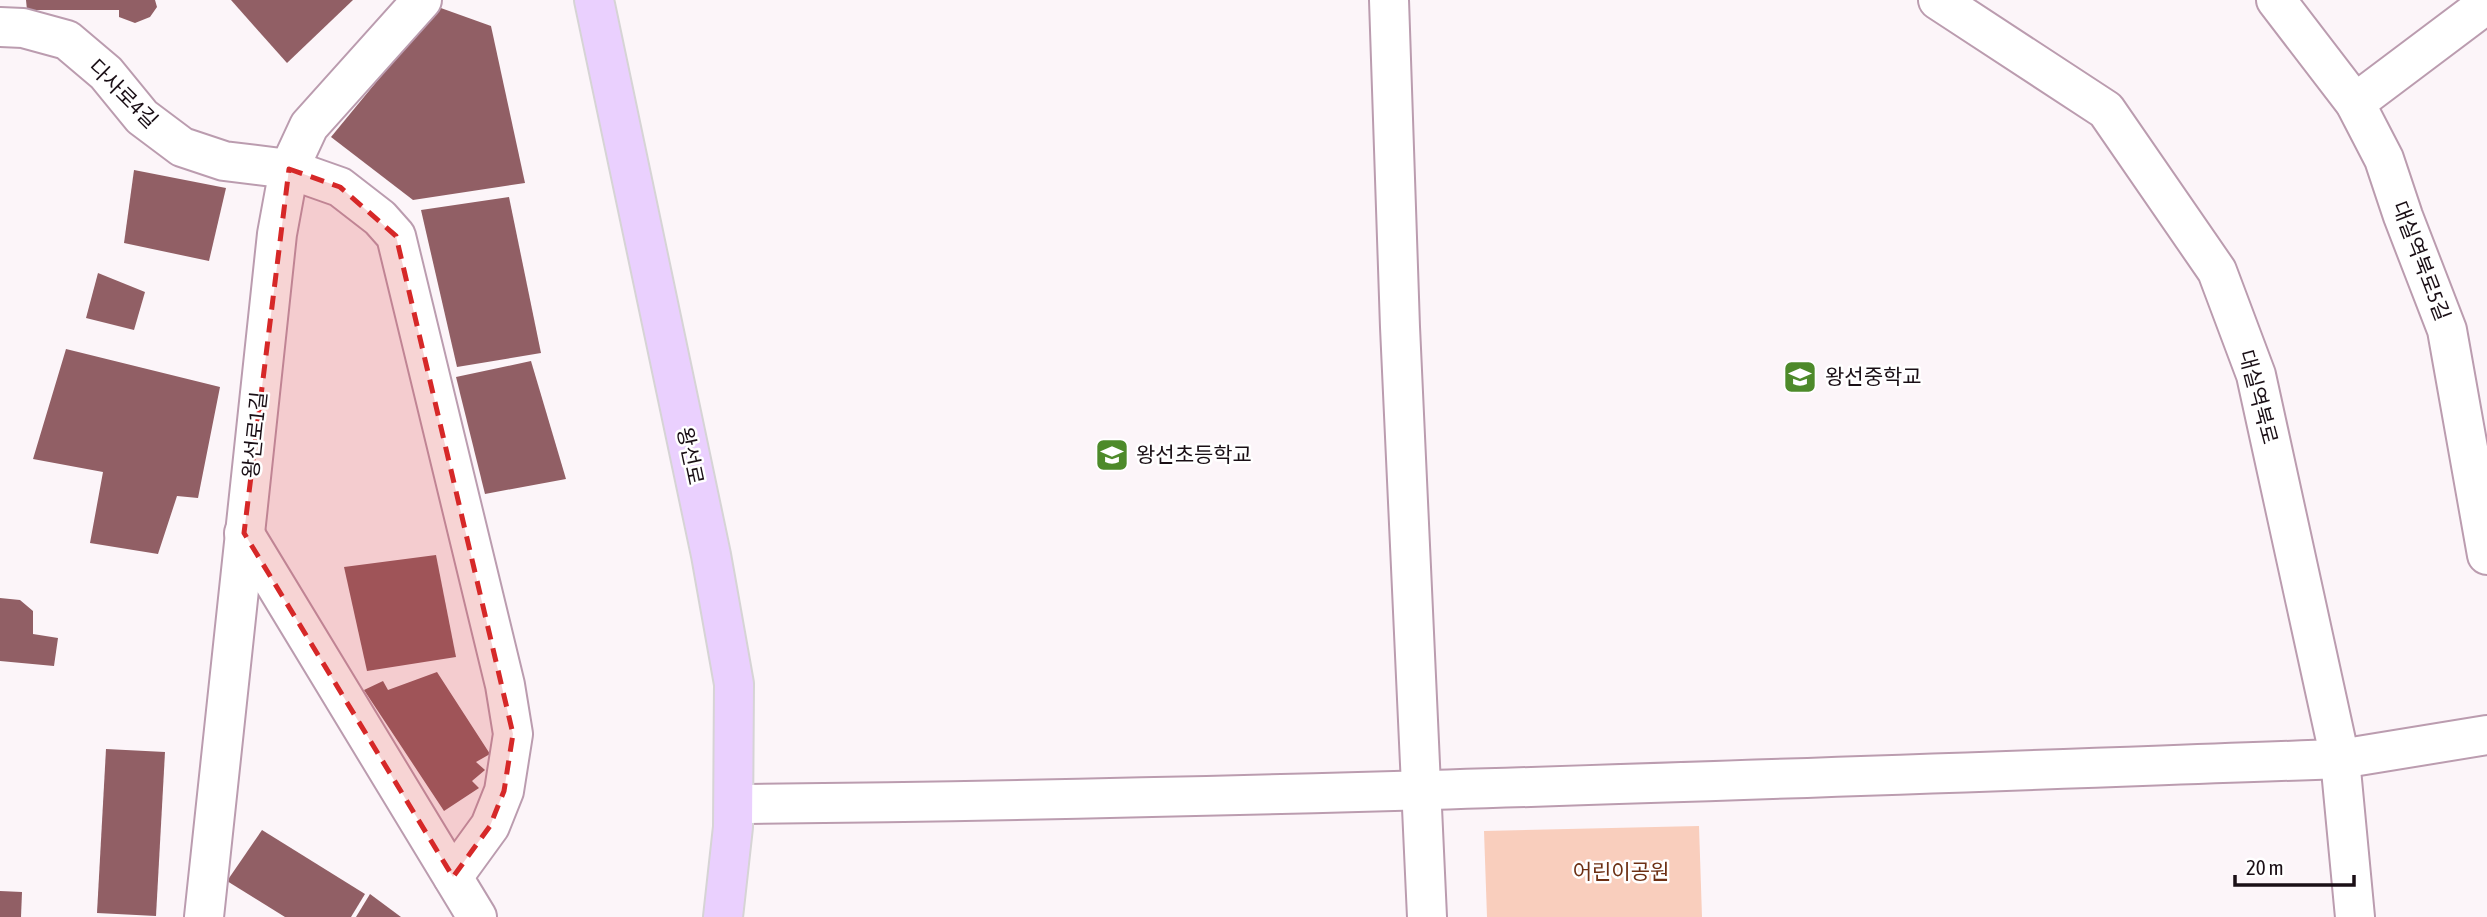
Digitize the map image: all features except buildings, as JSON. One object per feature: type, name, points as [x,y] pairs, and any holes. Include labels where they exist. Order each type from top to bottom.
[{"type":"main road","name":"왕선로","points":[[594,0],[711,555],[734,684],[734,804],[723,917]]},
{"type":"street","name":"왕선로1길","points":[[204,917],[277,234],[289,169],[309,126],[422,0]]},
{"type":"street","points":[[1389,0],[1401,354],[1427,917]]},
{"type":"street","name":"대실역북로","points":[[1938,0],[2106,110],[2217,271],[2256,375],[2340,759],[2355,917]]},
{"type":"street","name":"대실역북로5길","points":[[2276,0],[2355,103],[2384,159],[2447,330],[2478,456],[2487,555]]},
{"type":"street","points":[[2355,103],[2485,8]]},
{"type":"street","name":"다사로4길","points":[[0,27],[23,28],[66,40],[106,73],[142,117],[182,148],[224,161],[289,169],[340,187],[380,218],[396,236],[505,685],[513,734],[504,791],[490,826],[453,877]]},
{"type":"street","points":[[244,533],[477,917]]},
{"type":"street","points":[[734,804],[996,802],[1420,792],[2340,759],[2487,736]]},
{"type":"highlighted area","points":[[289,169],[340,187],[396,236],[513,734],[504,791],[490,826],[453,877],[244,533]]},
{"type":"green space","name":"어린이공원","points":[[1699,826],[1702,917],[1487,917],[1484,831]]},
{"type":"place","name":"왕선중학교","points":[[1800,377]]},
{"type":"place","name":"왕선초등학교","points":[[1112,455]]}]
